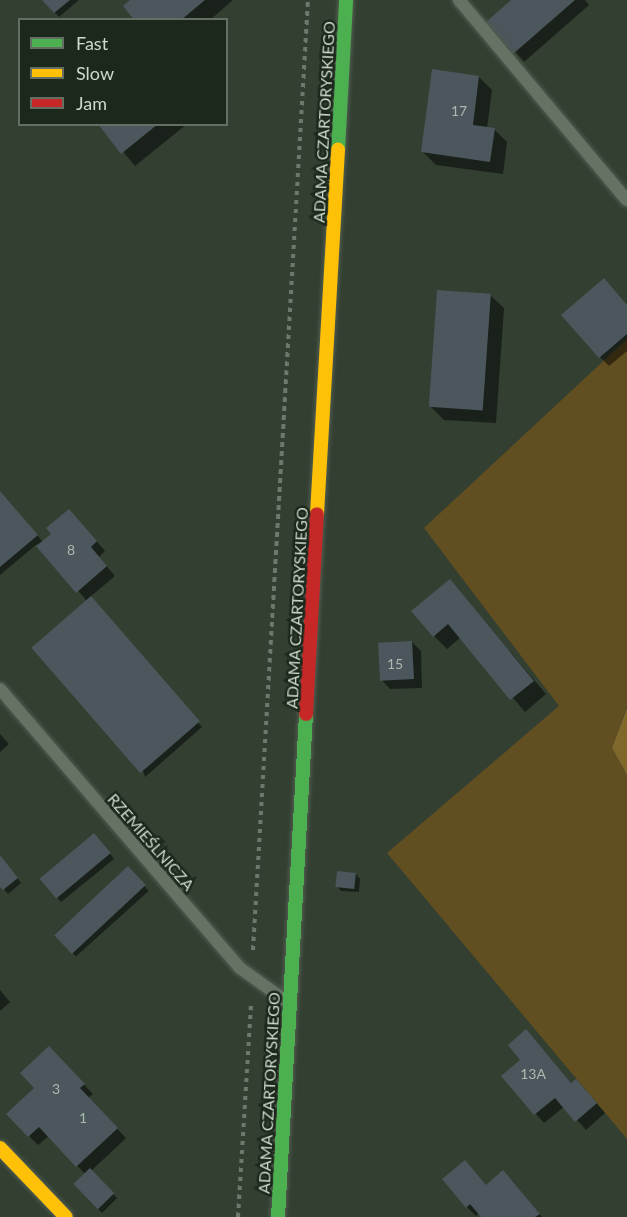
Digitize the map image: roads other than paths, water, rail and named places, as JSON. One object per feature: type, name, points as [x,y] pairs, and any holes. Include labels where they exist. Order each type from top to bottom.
[{"type":"street","name":"ADAMA CZARTORYSKIEGO","points":[[278,1217],[346,0]]},
{"type":"street","points":[[0,1148],[66,1217]]},
{"type":"lane","points":[[459,0],[627,200]]},
{"type":"lane","name":"RZEMIEŚLNICZA","points":[[0,688],[104,814],[240,968],[290,1005]]}]
